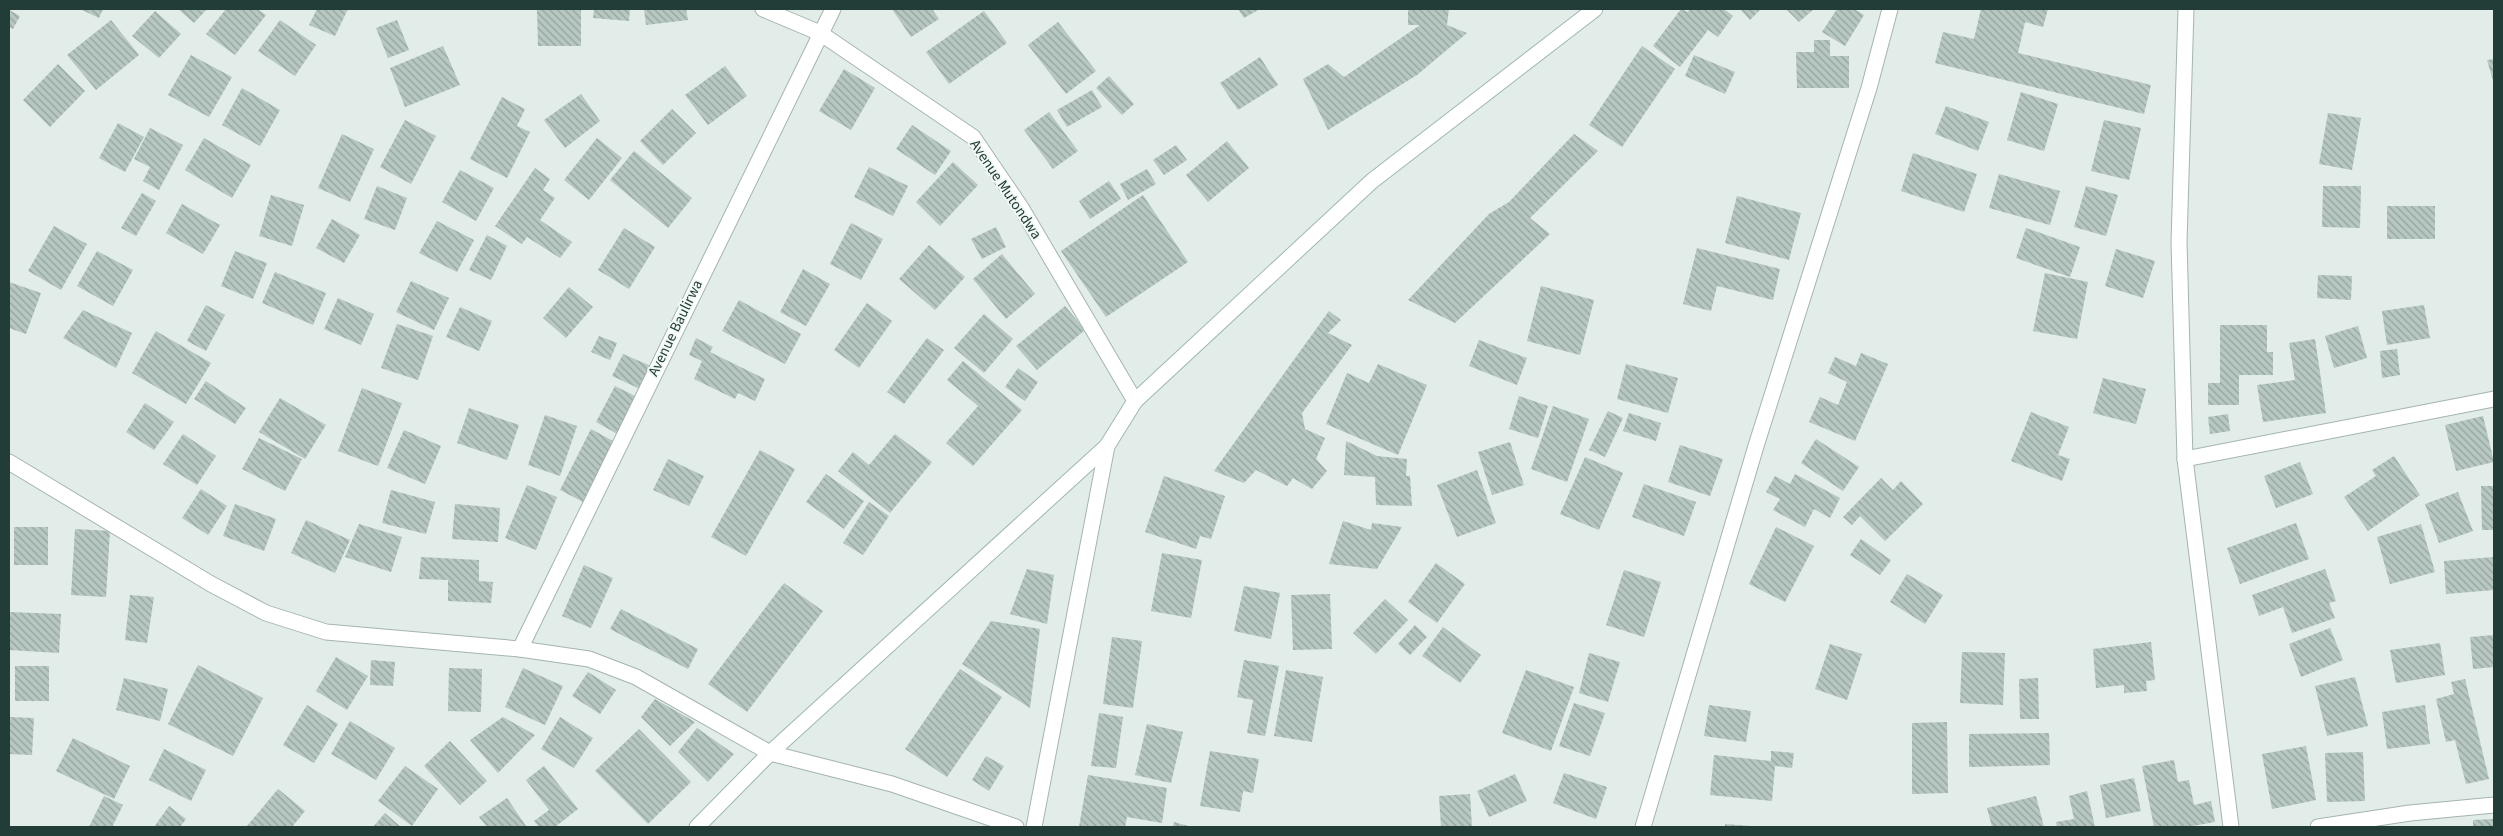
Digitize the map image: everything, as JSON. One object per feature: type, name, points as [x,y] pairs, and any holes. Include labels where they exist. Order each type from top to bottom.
[{"type":"street","name":"Avenue Mutondwa","points":[[763,9],[820,33],[973,137],[1022,209],[1135,401]]},
{"type":"street","name":"Avenue Baulirwa","points":[[520,649],[833,9]]},
{"type":"street","points":[[697,827],[770,753],[1107,446],[1135,401],[1372,181],[1595,9]]},
{"type":"street","points":[[1643,827],[1756,446],[1869,88],[1890,9]]},
{"type":"street","points":[[2186,9],[2179,242],[2185,459],[2231,827]]},
{"type":"street","points":[[2185,459],[2494,399]]},
{"type":"street","points":[[1034,827],[1107,446]]},
{"type":"street","points":[[9,462],[211,584],[266,613],[326,632],[520,649],[588,659],[636,677],[770,753],[892,784],[1016,827]]},
{"type":"street","points":[[2318,827],[2410,813],[2494,806]]},
{"type":"building","points":[[80,9],[103,9],[99,18]]},
{"type":"building","points":[[178,9],[207,9],[194,23]]},
{"type":"building","points":[[226,9],[257,9],[266,15],[235,55],[206,34]]},
{"type":"building","points":[[317,9],[348,9],[335,36],[309,25]]},
{"type":"building","points":[[537,9],[581,9],[581,46],[538,46]]},
{"type":"building","points":[[594,9],[630,9],[629,21],[593,18]]},
{"type":"building","points":[[644,9],[686,9],[688,20],[646,25]]},
{"type":"building","points":[[892,9],[932,9],[939,19],[911,37]]},
{"type":"building","points":[[1238,9],[1260,9],[1244,18]]},
{"type":"building","points":[[1408,9],[1449,9],[1447,25],[1467,33],[1417,75],[1328,130],[1303,79],[1328,64],[1344,77],[1420,25],[1408,25]]},
{"type":"building","points":[[1681,9],[1688,12],[1690,9],[1724,9],[1733,16],[1718,37],[1708,30],[1680,67],[1653,46]]},
{"type":"building","points":[[1740,9],[1761,9],[1750,20]]},
{"type":"building","points":[[1786,9],[1814,9],[1799,22]]},
{"type":"building","points":[[1837,9],[1854,9],[1864,15],[1845,46],[1822,32]]},
{"type":"building","points":[[1981,9],[2048,9],[2043,27],[2025,22],[2018,53],[2151,85],[2144,114],[1935,63],[1943,32],[1974,39]]},
{"type":"building","points":[[9,10],[20,16],[13,29],[9,27]]},
{"type":"building","points":[[155,11],[181,34],[159,58],[132,36]]},
{"type":"building","points":[[984,11],[1007,43],[949,84],[926,52]]},
{"type":"building","points":[[111,20],[139,55],[96,90],[67,55]]},
{"type":"building","points":[[280,20],[316,45],[295,76],[258,51]]},
{"type":"building","points":[[397,20],[409,50],[388,58],[376,28]]},
{"type":"building","points":[[1058,22],[1096,71],[1066,94],[1028,45]]},
{"type":"building","points":[[1814,40],[1830,40],[1830,56],[1849,56],[1849,88],[1797,88],[1796,52],[1814,52]]},
{"type":"building","points":[[443,46],[460,85],[405,107],[390,68]]},
{"type":"building","points":[[1642,46],[1675,69],[1622,147],[1589,125]]},
{"type":"building","points":[[191,55],[232,77],[209,117],[168,95]]},
{"type":"building","points":[[1694,55],[1735,72],[1725,94],[1685,76]]},
{"type":"building","points":[[1260,57],[1278,85],[1238,110],[1220,83]]},
{"type":"building","points":[[2494,59],[2494,84],[2487,60]]},
{"type":"building","points":[[58,64],[85,91],[50,127],[23,100]]},
{"type":"building","points":[[725,66],[747,96],[708,125],[685,95]]},
{"type":"building","points":[[844,69],[875,88],[851,130],[819,111]]},
{"type":"building","points":[[1109,76],[1134,104],[1122,115],[1096,88]]},
{"type":"building","points":[[242,88],[280,110],[260,146],[222,125]]},
{"type":"building","points":[[1092,90],[1102,107],[1067,127],[1057,110]]},
{"type":"building","points":[[2021,92],[2058,104],[2044,151],[2007,140]]},
{"type":"building","points":[[581,94],[600,121],[565,148],[544,120]]},
{"type":"building","points":[[502,97],[525,109],[517,126],[530,132],[507,178],[470,159]]},
{"type":"building","points":[[1946,106],[1989,122],[1978,151],[1935,134]]},
{"type":"building","points":[[672,109],[696,133],[663,165],[640,141]]},
{"type":"building","points":[[1049,112],[1078,151],[1053,169],[1024,130]]},
{"type":"building","points":[[2328,113],[2361,118],[2352,170],[2319,164]]},
{"type":"building","points":[[405,120],[436,136],[411,184],[380,167]]},
{"type":"building","points":[[2104,120],[2141,128],[2129,180],[2091,171]]},
{"type":"building","points":[[118,123],[144,137],[125,172],[99,158]]},
{"type":"building","points":[[912,125],[951,151],[935,175],[896,149]]},
{"type":"building","points":[[150,128],[183,145],[159,190],[143,181],[150,167],[134,159]]},
{"type":"building","points":[[342,134],[374,149],[350,202],[318,188]]},
{"type":"building","points":[[1574,134],[1598,151],[1530,218],[1550,234],[1455,323],[1408,300],[1489,214],[1509,202]]},
{"type":"building","points":[[204,138],[251,165],[232,198],[185,170]]},
{"type":"building","points":[[597,138],[622,158],[589,200],[564,180]]},
{"type":"building","points":[[1227,141],[1249,168],[1208,202],[1186,175]]},
{"type":"building","points":[[1176,145],[1187,160],[1164,175],[1153,160]]},
{"type":"building","points":[[634,151],[692,198],[668,228],[610,180]]},
{"type":"building","points":[[1913,153],[1977,174],[1964,212],[1901,191]]},
{"type":"building","points":[[953,162],[978,185],[940,226],[916,202]]},
{"type":"building","points":[[869,167],[908,186],[893,216],[854,197]]},
{"type":"building","points":[[535,168],[550,179],[543,190],[555,198],[540,220],[572,242],[560,258],[527,237],[522,244],[495,226]]},
{"type":"building","points":[[1147,169],[1156,184],[1128,200],[1120,184]]},
{"type":"building","points":[[460,170],[494,188],[476,221],[442,202]]},
{"type":"building","points":[[1999,174],[2060,191],[2050,225],[1989,208]]},
{"type":"building","points":[[1109,181],[1121,199],[1090,219],[1079,201]]},
{"type":"building","points":[[377,186],[407,198],[395,230],[364,219]]},
{"type":"building","points":[[2086,186],[2118,195],[2106,236],[2074,227]]},
{"type":"building","points":[[2323,186],[2361,186],[2360,228],[2322,227]]},
{"type":"building","points":[[142,193],[156,201],[136,236],[121,228]]},
{"type":"building","points":[[271,195],[304,205],[292,246],[259,236]]},
{"type":"building","points":[[1143,195],[1188,262],[1106,317],[1061,251]]},
{"type":"building","points":[[1737,196],[1801,213],[1789,260],[1725,243]]},
{"type":"building","points":[[182,204],[220,225],[203,254],[166,233]]},
{"type":"building","points":[[2387,206],[2435,206],[2435,239],[2387,239]]},
{"type":"building","points":[[332,219],[360,235],[344,263],[316,248]]},
{"type":"building","points":[[437,221],[474,240],[457,272],[419,253]]},
{"type":"building","points":[[851,223],[883,239],[861,280],[830,264]]},
{"type":"building","points":[[54,226],[87,244],[61,290],[28,271]]},
{"type":"building","points":[[996,227],[1006,247],[982,259],[971,239]]},
{"type":"building","points":[[624,228],[655,247],[629,289],[598,270]]},
{"type":"building","points":[[2026,228],[2080,247],[2070,277],[2016,258]]},
{"type":"building","points":[[487,235],[507,246],[491,280],[469,270]]},
{"type":"building","points":[[929,245],[965,277],[935,310],[899,279]]},
{"type":"building","points":[[1697,248],[1780,269],[1773,300],[1717,286],[1711,311],[1683,304]]},
{"type":"building","points":[[2116,249],[2155,261],[2143,298],[2105,286]]},
{"type":"building","points":[[97,251],[133,270],[113,306],[77,286]]},
{"type":"building","points":[[235,251],[267,263],[253,299],[221,286]]},
{"type":"building","points":[[1002,254],[1035,294],[1006,319],[973,279]]},
{"type":"building","points":[[803,269],[830,284],[806,326],[780,312]]},
{"type":"building","points":[[275,272],[326,293],[313,325],[262,303]]},
{"type":"building","points":[[2045,273],[2088,282],[2077,339],[2033,331]]},
{"type":"building","points":[[2318,275],[2352,276],[2351,300],[2317,298]]},
{"type":"building","points":[[411,281],[449,298],[434,330],[396,312]]},
{"type":"building","points":[[9,282],[41,293],[26,334],[9,328]]},
{"type":"building","points":[[1541,286],[1594,300],[1580,355],[1527,341]]},
{"type":"building","points":[[569,287],[593,307],[566,338],[543,318]]},
{"type":"building","points":[[338,298],[374,314],[361,345],[324,329]]},
{"type":"building","points":[[739,300],[801,334],[785,364],[722,331]]},
{"type":"building","points":[[867,303],[892,321],[859,368],[834,350]]},
{"type":"building","points":[[206,305],[225,315],[206,351],[187,341]]},
{"type":"building","points":[[2424,305],[2430,338],[2387,345],[2382,311]]},
{"type":"building","points":[[1065,306],[1085,330],[1037,370],[1016,346]]},
{"type":"building","points":[[460,307],[492,321],[479,351],[446,337]]},
{"type":"building","points":[[83,310],[132,333],[116,368],[63,338]]},
{"type":"building","points":[[1329,311],[1341,320],[1328,333],[1352,345],[1302,413],[1305,429],[1325,438],[1316,459],[1327,471],[1312,489],[1293,478],[1287,486],[1256,470],[1244,483],[1214,471]]},
{"type":"building","points":[[984,314],[1013,339],[984,373],[954,348]]},
{"type":"building","points":[[397,324],[433,336],[418,380],[381,368]]},
{"type":"building","points":[[2220,325],[2267,325],[2267,352],[2273,352],[2273,375],[2239,375],[2239,405],[2208,405],[2208,383],[2220,383]]},
{"type":"building","points":[[2358,326],[2367,358],[2334,368],[2325,336]]},
{"type":"building","points":[[156,331],[211,363],[186,404],[132,373]]},
{"type":"building","points":[[599,336],[617,343],[610,360],[591,352]]},
{"type":"building","points":[[696,338],[713,347],[710,352],[765,379],[755,401],[738,393],[735,399],[694,379],[702,361],[689,355]]},
{"type":"building","points":[[927,338],[944,350],[904,404],[887,392]]},
{"type":"building","points":[[2315,339],[2326,413],[2263,422],[2257,385],[2295,380],[2289,343]]},
{"type":"building","points":[[1479,340],[1527,358],[1517,385],[1469,366]]},
{"type":"building","points":[[2397,349],[2400,375],[2382,378],[2380,351]]},
{"type":"building","points":[[1861,353],[1888,364],[1855,441],[1809,422],[1820,397],[1838,405],[1847,382],[1828,373],[1835,357],[1856,366]]},
{"type":"building","points":[[623,354],[651,366],[640,389],[612,376]]},
{"type":"building","points":[[963,361],[1022,410],[973,466],[946,443],[978,406],[947,380]]},
{"type":"building","points":[[1378,364],[1427,385],[1398,455],[1326,424],[1347,373],[1369,383]]},
{"type":"building","points":[[1626,364],[1678,378],[1668,413],[1617,399]]},
{"type":"building","points":[[1018,368],[1038,382],[1025,401],[1005,387]]},
{"type":"building","points":[[2103,378],[2146,389],[2136,424],[2093,413]]},
{"type":"building","points":[[206,381],[246,408],[235,424],[194,399]]},
{"type":"building","points":[[615,386],[639,398],[619,435],[596,422]]},
{"type":"building","points":[[362,388],[402,403],[378,466],[338,451]]},
{"type":"building","points":[[1519,396],[1548,406],[1538,438],[1509,429]]},
{"type":"building","points":[[280,398],[326,425],[305,459],[259,432]]},
{"type":"building","points":[[145,403],[174,422],[154,450],[126,432]]},
{"type":"building","points":[[1553,406],[1589,419],[1567,482],[1531,469]]},
{"type":"building","points":[[469,408],[519,425],[507,460],[457,443]]},
{"type":"building","points":[[1608,411],[1623,418],[1605,457],[1589,450]]},
{"type":"building","points":[[2031,412],[2069,427],[2058,455],[2070,459],[2062,481],[2011,461]]},
{"type":"building","points":[[1629,413],[1661,423],[1656,441],[1623,431]]},
{"type":"building","points":[[2228,414],[2230,431],[2210,434],[2208,417]]},
{"type":"building","points":[[545,415],[577,426],[560,476],[528,465]]},
{"type":"building","points":[[2483,416],[2494,462],[2456,471],[2445,425]]},
{"type":"building","points":[[591,429],[615,442],[585,503],[560,490]]},
{"type":"building","points":[[404,430],[441,446],[425,484],[387,468]]},
{"type":"building","points":[[183,434],[216,456],[197,485],[163,464]]},
{"type":"building","points":[[895,434],[932,462],[890,513],[838,471],[853,452],[869,465]]},
{"type":"building","points":[[259,438],[302,459],[285,491],[242,469]]},
{"type":"building","points":[[1816,439],[1859,467],[1843,491],[1801,463]]},
{"type":"building","points":[[1346,441],[1377,456],[1407,459],[1406,476],[1410,476],[1412,506],[1376,505],[1375,477],[1344,475]]},
{"type":"building","points":[[1510,442],[1524,485],[1492,495],[1478,452]]},
{"type":"building","points":[[1680,445],[1723,459],[1710,496],[1668,482]]},
{"type":"building","points":[[760,450],[795,469],[746,556],[711,537]]},
{"type":"building","points":[[2394,456],[2420,495],[2368,531],[2344,497],[2376,476],[2372,470]]},
{"type":"building","points":[[1585,457],[1623,473],[1599,530],[1560,514]]},
{"type":"building","points":[[668,459],[704,476],[689,506],[653,490]]},
{"type":"building","points":[[2300,462],[2313,494],[2276,508],[2264,476]]},
{"type":"building","points":[[1477,470],[1496,523],[1457,537],[1437,485]]},
{"type":"building","points":[[826,474],[864,501],[844,529],[806,502]]},
{"type":"building","points":[[1795,474],[1840,498],[1830,518],[1814,509],[1805,527],[1773,510],[1780,499],[1766,492],[1775,476],[1790,484]]},
{"type":"building","points":[[1164,476],[1225,496],[1211,539],[1200,536],[1196,549],[1145,532]]},
{"type":"building","points":[[1881,478],[1893,490],[1901,481],[1923,504],[1885,541],[1860,516],[1852,525],[1843,517]]},
{"type":"building","points":[[1644,484],[1696,502],[1684,536],[1632,517]]},
{"type":"building","points":[[527,485],[557,497],[536,550],[505,538]]},
{"type":"building","points":[[2481,486],[2494,486],[2494,530],[2482,530]]},
{"type":"building","points":[[201,489],[227,506],[208,535],[182,518]]},
{"type":"building","points":[[391,490],[435,502],[426,534],[382,523]]},
{"type":"building","points":[[2458,492],[2473,531],[2439,543],[2425,504]]},
{"type":"building","points":[[869,502],[889,516],[863,555],[843,543]]},
{"type":"building","points":[[235,504],[276,519],[264,551],[223,536]]},
{"type":"building","points":[[455,504],[500,508],[498,542],[452,539]]},
{"type":"building","points":[[306,520],[350,540],[335,573],[291,553]]},
{"type":"building","points":[[1343,521],[1371,530],[1372,523],[1402,527],[1377,569],[1329,564]]},
{"type":"building","points":[[2296,523],[2309,559],[2240,584],[2227,548]]},
{"type":"building","points":[[359,524],[402,537],[391,572],[345,557]]},
{"type":"building","points":[[2421,524],[2435,572],[2390,584],[2377,537]]},
{"type":"building","points":[[14,527],[48,527],[48,565],[14,565]]},
{"type":"building","points":[[1776,527],[1814,546],[1785,602],[1749,584]]},
{"type":"building","points":[[75,529],[110,531],[106,597],[71,595]]},
{"type":"building","points":[[1861,539],[1891,560],[1880,575],[1850,555]]},
{"type":"building","points":[[1162,553],[1202,560],[1191,618],[1151,611]]},
{"type":"building","points":[[421,557],[479,560],[479,581],[493,582],[491,603],[448,601],[448,580],[419,579]]},
{"type":"building","points":[[2494,557],[2494,590],[2446,594],[2444,561]]},
{"type":"building","points":[[1436,563],[1465,584],[1437,623],[1408,602]]},
{"type":"building","points":[[584,565],[613,578],[591,628],[562,616]]},
{"type":"building","points":[[1027,569],[1054,575],[1047,624],[1010,614]]},
{"type":"building","points":[[2325,569],[2336,601],[2329,603],[2335,618],[2292,633],[2283,607],[2259,616],[2252,595]]},
{"type":"building","points":[[1624,570],[1661,582],[1644,637],[1606,625]]},
{"type":"building","points":[[1907,574],[1943,595],[1925,624],[1890,602]]},
{"type":"building","points":[[784,583],[823,611],[747,712],[708,684]]},
{"type":"building","points":[[1244,586],[1280,593],[1271,639],[1234,631]]},
{"type":"building","points":[[1330,594],[1332,649],[1293,650],[1291,595]]},
{"type":"building","points":[[130,595],[154,597],[147,643],[125,640]]},
{"type":"building","points":[[1385,599],[1408,620],[1376,654],[1353,633]]},
{"type":"building","points":[[621,609],[698,649],[688,669],[610,629]]},
{"type":"building","points":[[9,612],[61,614],[59,653],[9,650]]},
{"type":"building","points":[[991,621],[1040,629],[1030,708],[962,664]]},
{"type":"building","points":[[1415,625],[1427,637],[1410,655],[1398,644]]},
{"type":"building","points":[[1443,627],[1481,655],[1460,683],[1422,656]]},
{"type":"building","points":[[2330,628],[2343,660],[2301,677],[2289,644]]},
{"type":"building","points":[[2494,635],[2494,667],[2473,669],[2470,637]]},
{"type":"building","points":[[1112,637],[1142,641],[1133,708],[1103,704]]},
{"type":"building","points":[[2151,642],[2155,680],[2146,681],[2147,691],[2124,693],[2124,685],[2096,688],[2093,649]]},
{"type":"building","points":[[2440,643],[2445,675],[2396,683],[2390,650]]},
{"type":"building","points":[[1830,644],[1862,654],[1847,700],[1815,689]]},
{"type":"building","points":[[1962,652],[2005,653],[2003,705],[1960,703]]},
{"type":"building","points":[[1589,653],[1620,662],[1608,702],[1579,693]]},
{"type":"building","points":[[336,657],[368,676],[347,710],[316,691]]},
{"type":"building","points":[[371,660],[395,662],[393,686],[370,685]]},
{"type":"building","points":[[1244,660],[1279,666],[1265,736],[1247,733],[1253,700],[1237,697]]},
{"type":"building","points":[[198,665],[263,698],[233,756],[168,724]]},
{"type":"building","points":[[15,666],[49,666],[49,701],[15,701]]},
{"type":"building","points":[[449,668],[482,669],[481,712],[448,711]]},
{"type":"building","points":[[523,668],[563,686],[545,725],[505,707]]},
{"type":"building","points":[[960,669],[1002,697],[947,777],[905,749]]},
{"type":"building","points":[[1286,670],[1323,677],[1312,742],[1274,736]]},
{"type":"building","points":[[1526,670],[1574,687],[1551,751],[1502,733]]},
{"type":"building","points":[[588,672],[616,690],[600,714],[572,696]]},
{"type":"building","points":[[2355,677],[2368,726],[2327,736],[2315,686]]},
{"type":"building","points":[[124,678],[168,689],[160,721],[116,710]]},
{"type":"building","points":[[2038,678],[2039,719],[2020,719],[2019,679]]},
{"type":"building","points":[[2465,679],[2489,779],[2466,784],[2455,740],[2446,742],[2436,699],[2454,694],[2451,682]]},
{"type":"building","points":[[655,699],[695,722],[670,746],[641,717]]},
{"type":"building","points":[[1574,703],[1605,713],[1590,756],[1559,746]]},
{"type":"building","points":[[307,705],[338,724],[314,763],[283,745]]},
{"type":"building","points":[[1709,705],[1751,711],[1746,742],[1704,736]]},
{"type":"building","points":[[2425,705],[2430,744],[2387,749],[2382,712]]},
{"type":"building","points":[[1099,713],[1123,717],[1116,768],[1091,766]]},
{"type":"building","points":[[9,717],[34,718],[32,755],[9,754]]},
{"type":"building","points":[[503,717],[535,735],[498,773],[470,740]]},
{"type":"building","points":[[560,717],[593,738],[574,768],[541,749]]},
{"type":"building","points":[[350,721],[395,748],[376,780],[331,754]]},
{"type":"building","points":[[1947,722],[1948,793],[1912,794],[1912,723]]},
{"type":"building","points":[[1147,724],[1183,732],[1171,783],[1135,775]]},
{"type":"building","points":[[697,728],[734,754],[708,782],[678,752]]},
{"type":"building","points":[[639,729],[691,782],[648,824],[595,771]]},
{"type":"building","points":[[2049,733],[2050,765],[1969,767],[1969,734]]},
{"type":"building","points":[[73,738],[130,766],[114,799],[56,771]]},
{"type":"building","points":[[450,741],[487,781],[460,805],[424,766]]},
{"type":"building","points":[[2306,746],[2316,800],[2272,809],[2262,754]]},
{"type":"building","points":[[164,749],[206,770],[191,801],[149,780]]},
{"type":"building","points":[[1210,751],[1259,759],[1253,793],[1243,791],[1240,812],[1200,806]]},
{"type":"building","points":[[1771,751],[1794,753],[1792,768],[1775,766],[1772,801],[1710,795],[1714,755],[1771,761]]},
{"type":"building","points":[[2363,752],[2365,801],[2327,802],[2325,753]]},
{"type":"building","points":[[986,756],[1004,766],[989,791],[972,780]]},
{"type":"building","points":[[2174,760],[2178,782],[2189,780],[2194,805],[2211,801],[2215,822],[2187,827],[2154,827],[2142,766]]},
{"type":"building","points":[[405,766],[438,789],[412,826],[378,801]]},
{"type":"building","points":[[544,766],[578,809],[555,827],[539,827],[534,821],[549,810],[526,780]]},
{"type":"building","points":[[1564,773],[1607,787],[1596,819],[1553,803]]},
{"type":"building","points":[[1515,774],[1527,801],[1489,817],[1477,791]]},
{"type":"building","points":[[1088,775],[1167,788],[1162,823],[1127,817],[1125,827],[1079,827]]},
{"type":"building","points":[[2134,778],[2141,811],[2106,818],[2100,785]]},
{"type":"building","points":[[278,789],[305,811],[292,827],[247,826]]},
{"type":"building","points":[[2087,791],[2095,827],[2057,827],[2056,822],[2074,819],[2069,796]]},
{"type":"building","points":[[1470,794],[1472,827],[1441,827],[1439,796]]},
{"type":"building","points":[[104,796],[123,805],[112,827],[89,827]]},
{"type":"building","points":[[2036,796],[2044,827],[1992,827],[1987,808]]},
{"type":"building","points":[[507,798],[526,826],[487,827],[479,817]]},
{"type":"building","points":[[169,806],[186,819],[180,827],[154,827]]},
{"type":"building","points":[[385,813],[401,827],[373,827]]},
{"type":"building","points":[[2494,819],[2494,827],[2473,827],[2473,820]]},
{"type":"building","points":[[1174,822],[1192,827],[1173,827]]},
{"type":"building","points":[[1725,824],[1751,826],[1751,827],[1725,827]]}]
